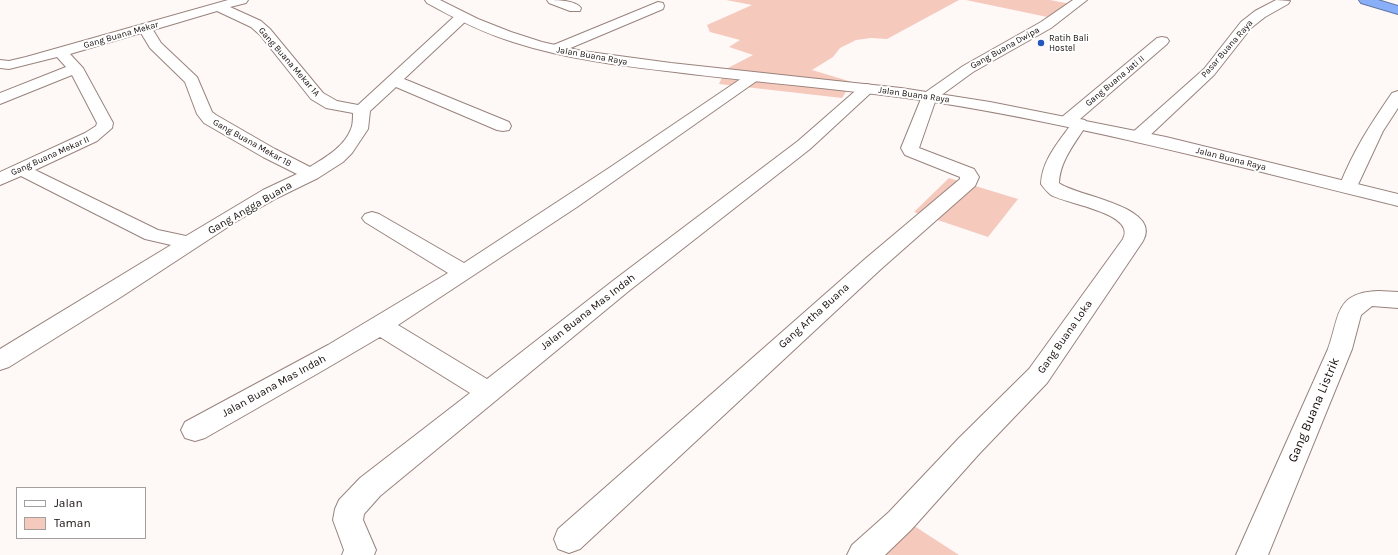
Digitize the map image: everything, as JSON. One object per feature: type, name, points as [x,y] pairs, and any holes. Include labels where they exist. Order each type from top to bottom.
[{"type":"highway","points":[[1365,0],[1398,10]]},
{"type":"street","name":"Gang Buana Mekar","points":[[0,64],[17,64],[242,0]]},
{"type":"street","name":"Jalan Buana Raya","points":[[431,0],[462,17],[517,39],[556,49],[611,60],[867,89],[1012,110],[1139,136],[1398,200]]},
{"type":"street","points":[[553,0],[575,8]]},
{"type":"street","name":"Gang Buana Dwipa","points":[[929,97],[968,69],[1046,26],[1081,0]]},
{"type":"street","name":"Pasar Buana Raya","points":[[1139,136],[1209,72],[1246,25],[1260,14],[1284,1]]},
{"type":"street","points":[[556,49],[658,6]]},
{"type":"street","name":"Gang Buana Mekar 1A","points":[[218,7],[256,24],[265,32],[317,96],[332,105],[362,110]]},
{"type":"street","points":[[362,110],[395,81],[462,17]]},
{"type":"street","name":"Gang Buana Mekar 1B","points":[[145,28],[156,45],[192,80],[205,114],[210,119],[269,153],[311,174]]},
{"type":"street","name":"Gang Buana Jati II","points":[[1073,122],[1162,41]]},
{"type":"street","name":"Gang Buana Mekar II","points":[[0,179],[91,137],[104,128],[104,123],[76,68],[60,52]]},
{"type":"street","points":[[0,99],[76,68]]},
{"type":"street","name":"Jalan Buana Mas Indah","points":[[195,430],[381,326],[464,274],[753,77]]},
{"type":"street","points":[[395,81],[503,126]]},
{"type":"street","name":"Jalan Buana Mas Indah","points":[[358,555],[360,550],[348,520],[350,509],[370,486],[622,285],[804,145],[867,89]]},
{"type":"street","points":[[1348,187],[1357,164],[1374,131],[1398,96]]},
{"type":"street","name":"Gang Artha Buana","points":[[569,539],[873,264],[968,182],[970,177],[967,173],[911,151],[910,148],[912,140],[924,113],[929,97]]},
{"type":"street","name":"Gang Angga Buana","points":[[0,361],[270,194],[311,174],[337,158],[346,150],[360,129],[362,110]]},
{"type":"street","name":"Gang Buana Loka","points":[[863,555],[900,521],[969,446],[1038,376],[1136,234],[1135,227],[1130,220],[1122,214],[1108,207],[1087,202],[1058,191],[1050,184],[1049,177],[1073,122]]},
{"type":"street","points":[[20,169],[152,235],[191,243]]},
{"type":"street","points":[[372,218],[464,274]]},
{"type":"street","name":"Gang Buana Listrik","points":[[1252,555],[1320,393],[1342,346],[1351,311],[1362,300],[1375,298],[1398,300]]},
{"type":"street","points":[[381,326],[489,392]]},
{"type":"green space","points":[[726,0],[959,0],[887,39],[871,38],[856,40],[840,48],[833,57],[812,70],[852,82],[842,98],[719,84],[726,69],[753,55],[729,47],[740,40],[710,32],[707,25],[752,5]]},
{"type":"green space","points":[[966,0],[1050,0],[1071,4],[1052,18]]},
{"type":"green space","points":[[949,178],[1018,199],[988,237],[914,212]]},
{"type":"green space","points":[[905,520],[959,555],[872,555]]},
{"type":"place","name":"Ratih Bali Hostel","points":[[1041,43]]}]
